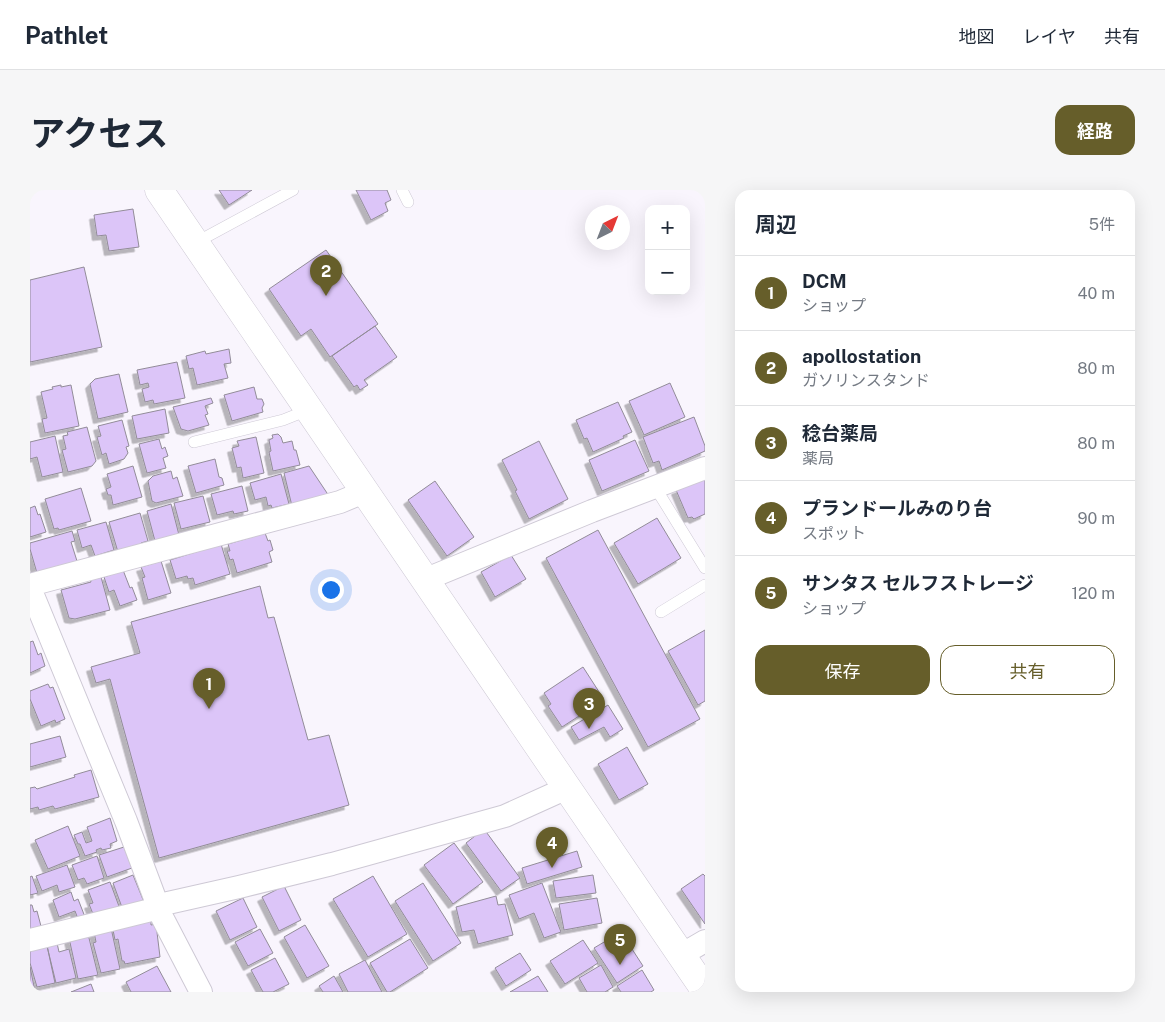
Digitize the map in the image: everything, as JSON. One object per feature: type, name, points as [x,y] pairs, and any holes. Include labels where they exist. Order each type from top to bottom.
[{"type":"street","points":[[159,190],[705,990]]},
{"type":"street","points":[[424,580],[592,511],[705,468]]},
{"type":"street","points":[[30,584],[340,502],[364,492]]},
{"type":"street","points":[[30,588],[126,821],[162,917],[200,992]]},
{"type":"street","points":[[30,940],[506,816],[567,788]]},
{"type":"street","points":[[681,955],[705,941]]},
{"type":"lane","points":[[195,243],[293,190]]},
{"type":"lane","points":[[402,190],[408,202]]},
{"type":"lane","points":[[194,442],[283,420],[308,410]]},
{"type":"lane","points":[[655,487],[705,568]]},
{"type":"lane","points":[[660,612],[705,585]]},
{"type":"building","points":[[219,190],[252,190],[229,205]]},
{"type":"building","points":[[356,190],[387,190],[391,200],[385,203],[388,211],[371,220]]},
{"type":"building","points":[[133,209],[139,247],[109,251],[106,235],[97,236],[94,215]]},
{"type":"building","points":[[326,250],[378,324],[330,357],[311,329],[301,336],[269,289]]},
{"type":"building","points":[[84,267],[102,347],[30,362],[30,280]]},
{"type":"building","points":[[375,326],[397,357],[364,380],[368,385],[360,390],[357,385],[354,387],[332,356]]},
{"type":"building","points":[[229,349],[231,363],[224,364],[228,378],[197,385],[193,368],[189,369],[186,356],[205,351],[206,354]]},
{"type":"building","points":[[177,362],[185,398],[154,404],[153,400],[145,402],[142,389],[149,387],[148,383],[140,385],[137,370]]},
{"type":"building","points":[[119,374],[128,412],[98,419],[90,384],[95,379]]},
{"type":"building","points":[[670,383],[685,417],[644,435],[629,401]]},
{"type":"building","points":[[61,385],[61,387],[71,385],[79,426],[45,433],[42,419],[47,418],[41,392]]},
{"type":"building","points":[[254,387],[257,399],[262,399],[264,404],[263,412],[232,421],[224,395]]},
{"type":"building","points":[[211,398],[213,403],[205,406],[208,414],[205,415],[209,425],[188,431],[181,429],[173,407]]},
{"type":"building","points":[[618,402],[632,432],[623,436],[624,438],[593,452],[587,438],[584,439],[576,420]]},
{"type":"building","points":[[165,409],[169,433],[137,439],[132,416]]},
{"type":"building","points":[[694,417],[705,446],[705,451],[662,470],[659,461],[653,463],[643,437]]},
{"type":"building","points":[[122,420],[129,446],[126,447],[128,453],[124,459],[109,464],[106,453],[102,455],[97,437],[101,436],[98,426]]},
{"type":"building","points":[[87,427],[96,461],[92,466],[68,472],[62,450],[66,449],[63,436],[68,435],[67,432]]},
{"type":"building","points":[[278,434],[283,443],[292,441],[300,465],[273,471],[269,452],[271,451],[269,440],[273,438],[272,435]]},
{"type":"building","points":[[55,436],[63,472],[42,477],[37,457],[30,459],[30,442]]},
{"type":"building","points":[[256,437],[264,473],[243,478],[241,467],[237,468],[232,448],[239,446],[237,441]]},
{"type":"building","points":[[159,439],[162,449],[165,447],[168,456],[163,458],[166,468],[147,473],[139,444]]},
{"type":"building","points":[[635,440],[649,471],[602,491],[589,460]]},
{"type":"building","points":[[539,441],[568,499],[529,519],[502,460]]},
{"type":"building","points":[[215,459],[219,477],[222,478],[224,485],[196,493],[188,466]]},
{"type":"building","points":[[133,466],[142,497],[113,505],[111,495],[108,495],[106,489],[111,487],[107,474]]},
{"type":"building","points":[[309,466],[329,496],[292,506],[284,473]]},
{"type":"building","points":[[171,471],[173,479],[177,477],[183,496],[156,503],[152,501],[148,481],[153,476]]},
{"type":"building","points":[[281,474],[289,504],[272,508],[271,505],[268,506],[266,497],[255,500],[250,483]]},
{"type":"building","points":[[705,479],[705,514],[694,519],[692,517],[688,518],[676,490]]},
{"type":"building","points":[[435,481],[474,537],[447,556],[408,500]]},
{"type":"building","points":[[242,486],[248,511],[234,514],[233,511],[217,515],[211,494]]},
{"type":"building","points":[[81,488],[91,521],[59,530],[58,528],[54,529],[45,499]]},
{"type":"building","points":[[203,496],[210,522],[181,529],[174,503]]},
{"type":"building","points":[[171,504],[179,535],[155,541],[147,511]]},
{"type":"building","points":[[35,506],[46,532],[30,537],[30,508]]},
{"type":"building","points":[[140,513],[148,541],[141,543],[142,546],[118,552],[109,522]]},
{"type":"building","points":[[657,518],[681,558],[638,584],[614,543]]},
{"type":"building","points":[[106,522],[114,550],[95,556],[91,545],[82,548],[77,530]]},
{"type":"building","points":[[598,530],[700,719],[648,747],[546,558]]},
{"type":"building","points":[[72,531],[75,541],[71,542],[77,561],[37,573],[30,543]]},
{"type":"building","points":[[265,533],[268,541],[270,540],[273,550],[269,552],[272,562],[237,573],[233,559],[230,560],[227,551],[230,551],[228,544]]},
{"type":"building","points":[[221,544],[230,574],[195,585],[193,578],[188,579],[187,576],[176,579],[170,560]]},
{"type":"building","points":[[511,555],[526,579],[495,597],[481,572]]},
{"type":"building","points":[[161,561],[171,593],[148,600],[142,578],[145,577],[141,567]]},
{"type":"building","points":[[123,570],[137,600],[120,606],[114,590],[109,592],[104,577]]},
{"type":"building","points":[[101,577],[110,610],[75,619],[69,618],[61,590],[91,582],[90,579]]},
{"type":"building","points":[[260,586],[268,618],[274,617],[308,740],[329,735],[349,805],[159,858],[110,679],[96,683],[91,667],[140,653],[131,622]]},
{"type":"building","points":[[705,630],[705,701],[698,705],[668,651]]},
{"type":"building","points":[[33,641],[38,655],[41,653],[45,666],[30,673],[30,642]]},
{"type":"building","points":[[583,667],[603,698],[593,707],[562,727],[548,706],[551,704],[544,693]]},
{"type":"building","points":[[48,684],[50,688],[53,687],[65,719],[56,723],[55,720],[41,726],[30,699],[30,691]]},
{"type":"building","points":[[608,705],[623,729],[610,737],[604,727],[579,740],[571,727]]},
{"type":"building","points":[[60,736],[66,757],[30,767],[30,744]]},
{"type":"building","points":[[627,747],[648,784],[619,800],[598,764]]},
{"type":"building","points":[[91,770],[99,797],[55,809],[53,806],[39,810],[38,807],[30,809],[30,788],[35,787],[37,789]]},
{"type":"building","points":[[110,818],[117,841],[110,844],[111,848],[102,850],[101,848],[96,850],[97,852],[85,856],[74,835],[82,832],[86,843],[92,841],[87,827]]},
{"type":"building","points":[[68,826],[80,856],[48,869],[35,840]]},
{"type":"building","points":[[484,829],[520,878],[501,891],[466,843]]},
{"type":"building","points":[[454,843],[483,882],[453,904],[424,865]]},
{"type":"building","points":[[124,847],[132,868],[107,877],[99,855]]},
{"type":"building","points":[[577,851],[582,867],[527,884],[522,868]]},
{"type":"building","points":[[97,856],[104,878],[87,884],[84,878],[78,880],[72,865]]},
{"type":"building","points":[[67,865],[75,887],[59,892],[57,885],[42,891],[36,876]]},
{"type":"building","points":[[703,874],[705,876],[705,924],[681,889]]},
{"type":"building","points":[[133,875],[144,902],[123,910],[113,883]]},
{"type":"building","points":[[593,875],[596,893],[556,898],[553,881]]},
{"type":"building","points":[[32,876],[38,893],[30,895],[30,877]]},
{"type":"building","points":[[373,876],[407,934],[368,957],[333,899]]},
{"type":"building","points":[[110,882],[120,909],[95,919],[89,904],[93,903],[88,890]]},
{"type":"building","points":[[423,883],[461,943],[433,961],[395,901]]},
{"type":"building","points":[[542,883],[561,932],[544,938],[534,913],[519,919],[509,895]]},
{"type":"building","points":[[284,886],[301,920],[279,931],[262,897]]},
{"type":"building","points":[[71,892],[74,901],[78,899],[85,917],[78,919],[75,911],[59,917],[53,900]]},
{"type":"building","points":[[496,896],[498,905],[505,904],[513,935],[478,944],[474,930],[462,932],[456,907]]},
{"type":"building","points":[[243,898],[257,927],[230,940],[216,911]]},
{"type":"building","points":[[597,898],[602,923],[564,930],[559,904]]},
{"type":"building","points":[[30,905],[32,905],[34,912],[37,911],[42,930],[30,933]]},
{"type":"building","points":[[151,921],[151,925],[156,924],[160,957],[125,964],[122,961],[118,939],[115,940],[112,925]]},
{"type":"building","points":[[305,925],[329,966],[307,978],[284,937]]},
{"type":"building","points":[[111,928],[120,969],[101,973],[93,943],[96,942],[94,932]]},
{"type":"building","points":[[260,929],[273,953],[248,966],[235,942]]},
{"type":"building","points":[[621,932],[643,966],[617,983],[594,948]]},
{"type":"building","points":[[88,934],[98,975],[78,979],[69,938]]},
{"type":"building","points":[[410,939],[428,968],[390,992],[387,992],[370,963]]},
{"type":"building","points":[[583,940],[598,963],[565,984],[550,961]]},
{"type":"building","points":[[46,941],[55,983],[37,987],[30,963],[30,945]]},
{"type":"building","points":[[57,943],[59,952],[69,949],[76,978],[56,983],[47,946]]},
{"type":"building","points":[[520,953],[531,970],[506,986],[495,968]]},
{"type":"building","points":[[275,958],[289,984],[273,992],[263,992],[251,970]]},
{"type":"building","points":[[365,960],[382,992],[348,992],[339,974]]},
{"type":"building","points":[[601,965],[613,987],[605,992],[587,992],[579,978]]},
{"type":"building","points":[[157,966],[171,992],[131,992],[126,982]]},
{"type":"building","points":[[30,967],[35,991],[30,992]]},
{"type":"building","points":[[642,970],[654,990],[651,992],[621,992],[617,986]]},
{"type":"building","points":[[334,976],[343,992],[323,992],[319,986]]},
{"type":"building","points":[[538,976],[548,992],[510,992]]},
{"type":"building","points":[[91,984],[94,992],[71,992]]},
{"type":"place","name":"apollostation","points":[[326,296]]},
{"type":"place","name":"DCM","points":[[209,709]]},
{"type":"place","name":"稔台薬局","points":[[589,729]]},
{"type":"place","name":"プランドールみのり台","points":[[552,868]]},
{"type":"place","name":"サンタス セルフストレージ","points":[[620,965]]}]
